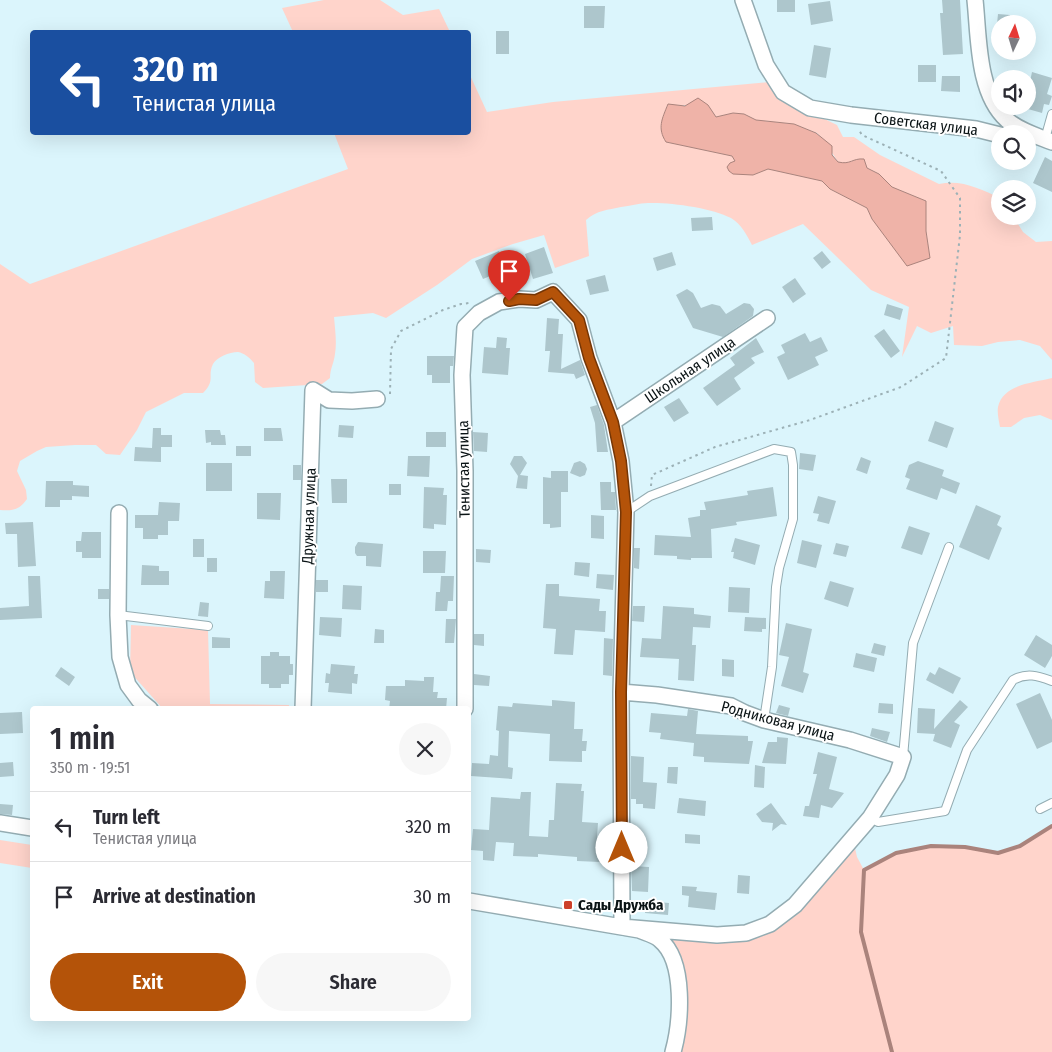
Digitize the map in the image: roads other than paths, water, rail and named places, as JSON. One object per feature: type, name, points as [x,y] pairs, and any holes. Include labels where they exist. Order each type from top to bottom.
[{"type":"street","name":"Советская улица","points":[[743,0],[766,65],[783,92],[810,108],[851,115],[976,129],[991,133]]},
{"type":"street","points":[[975,0],[983,69],[989,94],[997,108],[1008,120],[1050,143]]},
{"type":"street","points":[[1036,142],[1050,143]]},
{"type":"street","name":"Тенистая улица","points":[[466,706],[465,471],[462,375],[465,327],[478,313],[499,302],[519,299],[536,300],[553,292],[579,320],[589,358],[613,422]]},
{"type":"street","name":"Школьная улица","points":[[613,422],[766,318]]},
{"type":"street","name":"Дружная улица","points":[[303,706],[313,390],[329,400],[384,399]]},
{"type":"street","points":[[613,422],[621,461],[626,512],[621,692],[622,927]]},
{"type":"street","points":[[119,512],[118,615],[120,658],[128,685],[139,700],[146,706]]},
{"type":"street","name":"Родниковая улица","points":[[621,692],[657,695],[731,706],[764,720],[850,740],[903,757]]},
{"type":"street","points":[[622,927],[717,935],[746,933],[770,924],[795,905],[870,818],[897,775],[903,757]]},
{"type":"street","points":[[0,823],[30,828]]},
{"type":"street","points":[[471,899],[639,930],[660,939],[670,951],[676,971],[679,996],[677,1038],[673,1052]]},
{"type":"lane","points":[[1050,143],[1052,114]]},
{"type":"lane","points":[[626,512],[650,496],[774,449],[791,452],[793,465],[793,519],[776,586],[772,667],[764,720]]},
{"type":"lane","points":[[903,757],[913,643],[949,547]]},
{"type":"lane","points":[[118,615],[208,626]]},
{"type":"lane","points":[[870,818],[878,822],[944,811],[967,750],[1013,680],[1020,676],[1034,674],[1052,681]]},
{"type":"lane","points":[[1040,809],[1052,803]]},
{"type":"waterway","points":[[892,1052],[861,932],[864,870],[896,853],[931,846],[965,847],[998,853],[1020,846],[1052,826]]},
{"type":"place","name":"Сады Дружба","points":[[568,905]]}]
